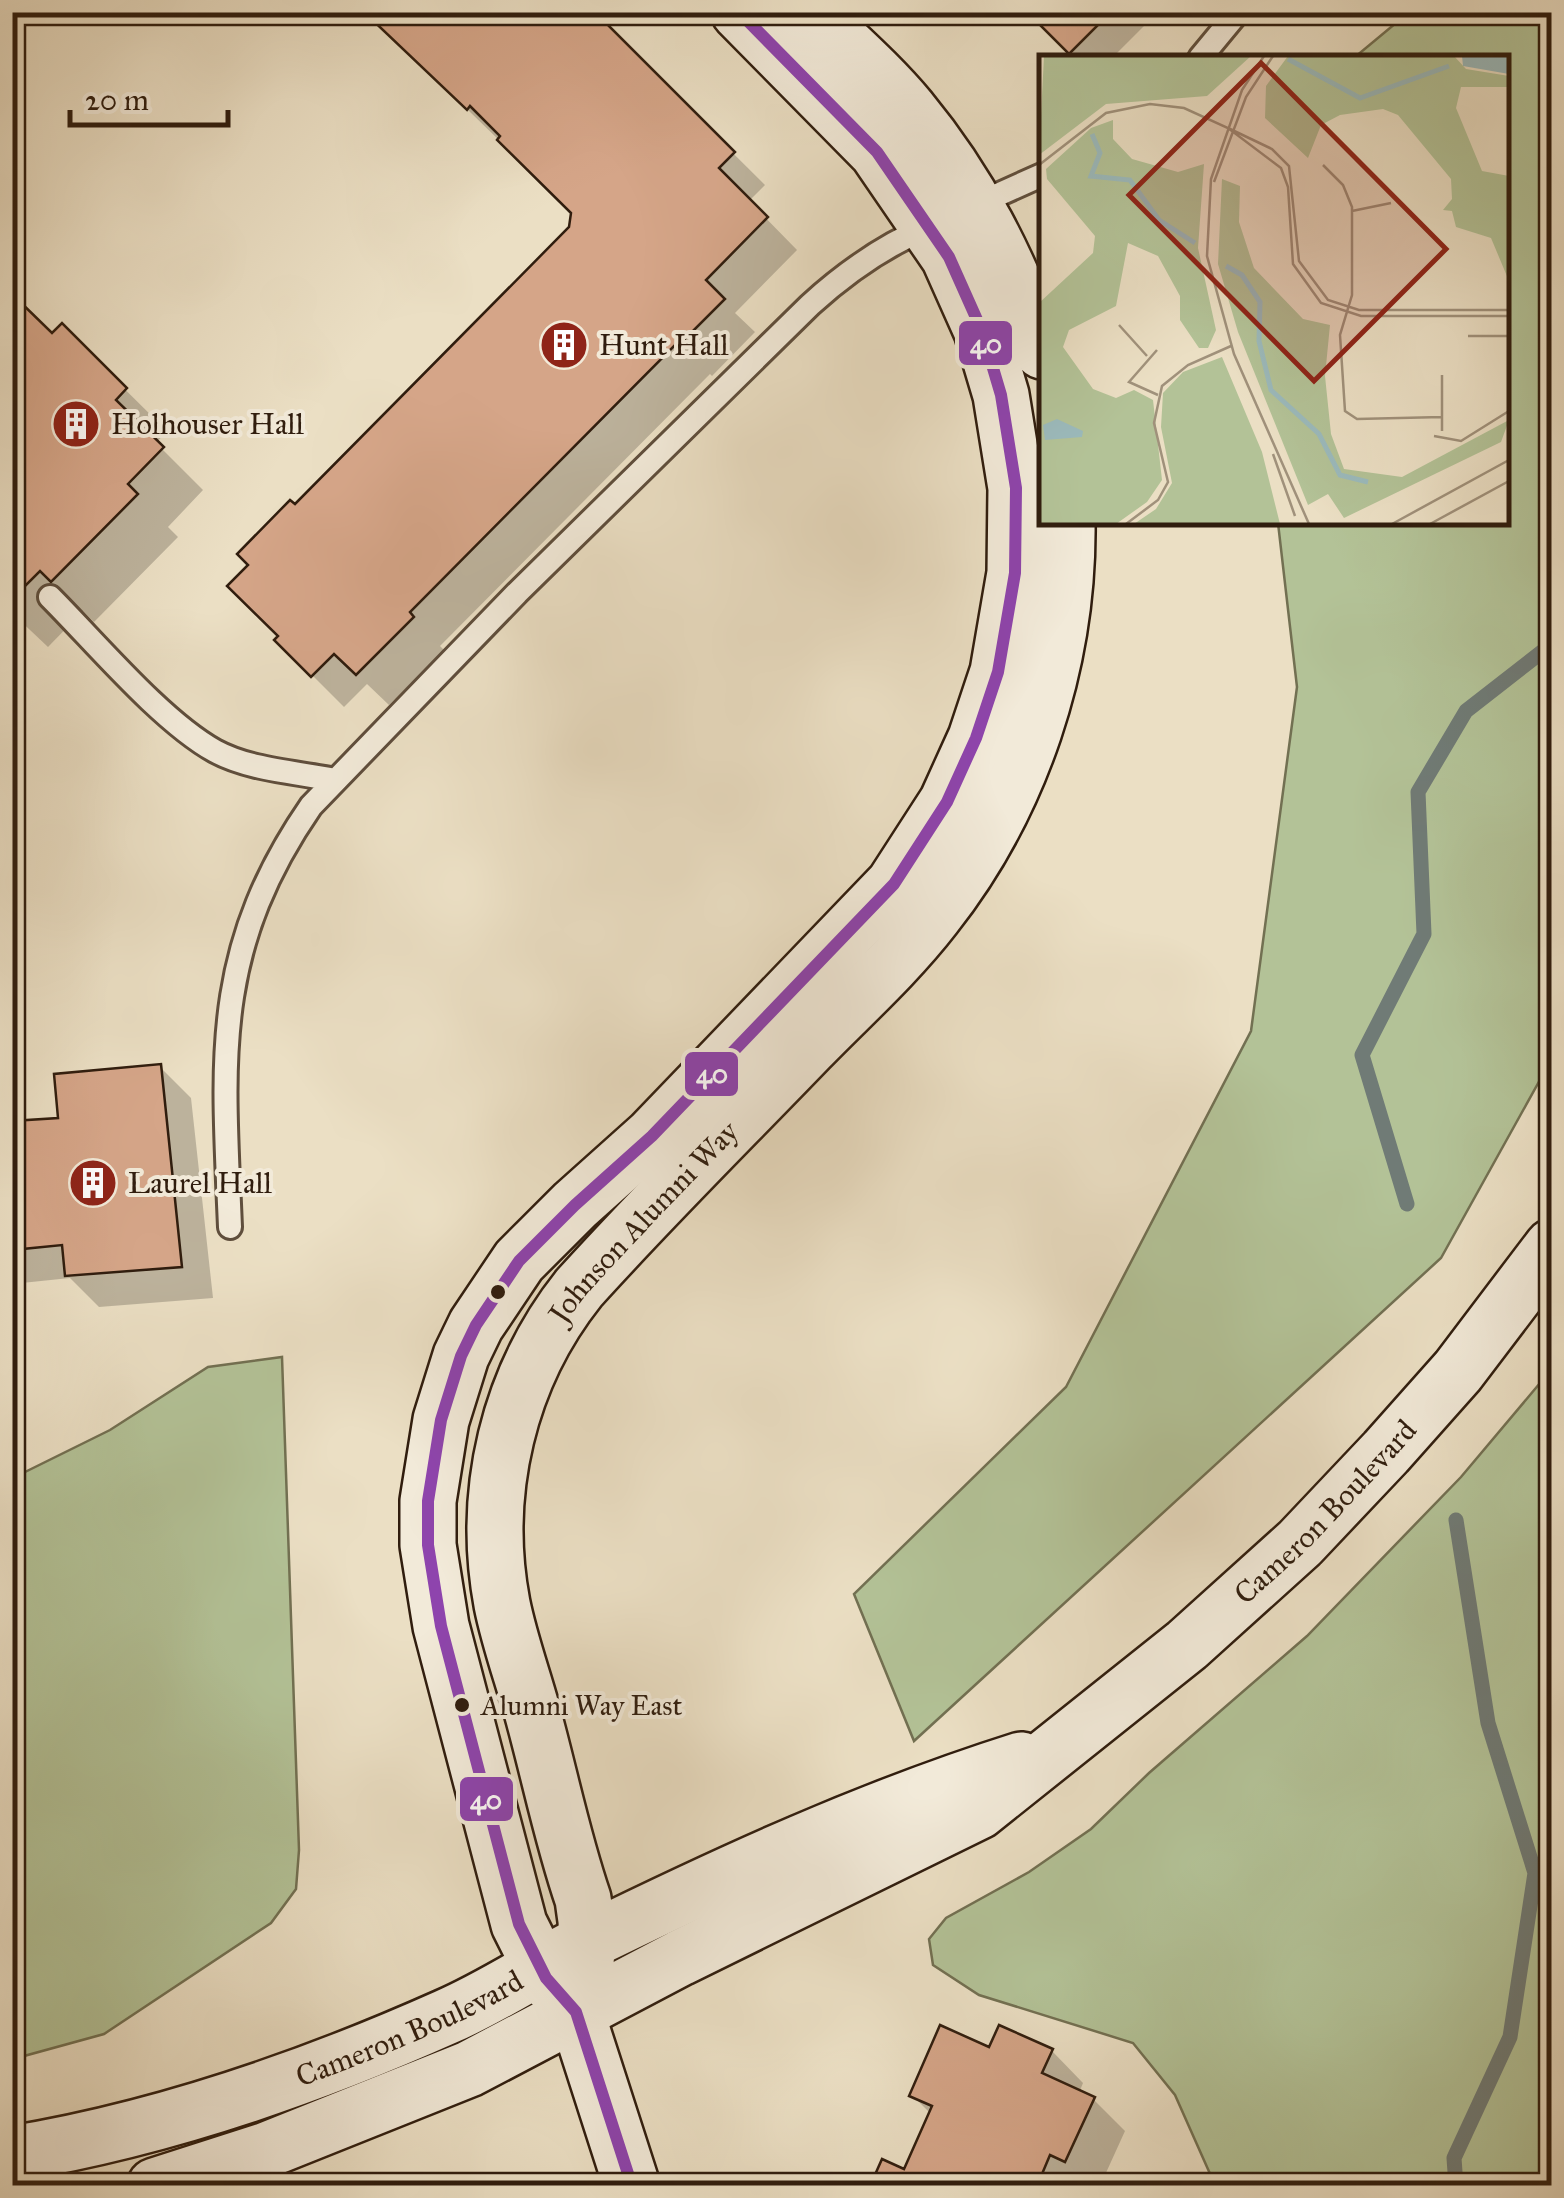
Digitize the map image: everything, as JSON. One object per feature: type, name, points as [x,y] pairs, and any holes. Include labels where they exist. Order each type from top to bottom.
[{"type":"street","name":"Johnson Alumni Way","points":[[738,12],[877,152],[953,215],[1018,285],[1039,343]]},
{"type":"street","name":"Johnson Alumni Way","points":[[632,2186],[576,2012],[539,1966],[520,1924],[434,1586],[428,1545],[428,1501],[441,1420],[461,1356],[476,1325],[519,1262],[598,1182],[652,1136],[876,906],[947,802],[976,738],[998,672],[1016,573],[1016,488],[1004,411],[986,344],[949,256],[953,215],[906,106],[811,12]]},
{"type":"street","name":"Johnson Alumni Way","points":[[576,2012],[585,1978],[588,1942],[583,1898],[498,1583],[496,1491],[512,1414],[540,1347],[579,1288],[911,943],[971,862],[1016,778],[1044,698],[1062,604],[1067,525]]},
{"type":"street","name":"Cameron Boulevard","points":[[155,2186],[264,2151],[469,2069],[979,1811],[1187,1645],[1300,1543],[1458,1371],[1552,1247]]},
{"type":"street","name":"Cameron Boulevard","points":[[12,2154],[91,2141],[178,2118],[286,2081],[448,2016],[539,1966],[817,1833],[1065,1742]]},
{"type":"lane","points":[[1202,55],[1238,12]]},
{"type":"lane","points":[[230,1227],[224,1080],[232,987],[242,944],[276,865],[312,806],[645,466],[810,305],[864,262],[953,215],[1039,176]]},
{"type":"lane","points":[[50,597],[161,708],[214,750],[262,766],[335,780]]},
{"type":"green space","points":[[1408,13],[1551,13],[1551,1060],[1441,1258],[914,1741],[854,1594],[1066,1387],[1251,1031],[1297,687],[1278,525],[1509,525],[1509,55],[1357,55]]},
{"type":"green space","points":[[282,1357],[299,1850],[296,1889],[271,1923],[104,2034],[13,2059],[13,1478],[110,1430],[208,1367]]},
{"type":"green space","points":[[1551,1370],[1551,2185],[1215,2185],[1175,2095],[1133,2043],[979,1995],[933,1965],[929,1939],[946,1918],[1029,1872],[1091,1829],[1149,1773],[1307,1636],[1461,1477]]},
{"type":"building","name":"Hunt Hall","points":[[364,12],[595,12],[735,152],[719,168],[768,217],[706,280],[725,299],[410,612],[414,617],[356,675],[334,654],[311,677],[274,640],[278,636],[227,586],[248,565],[237,554],[290,500],[295,504],[569,227],[571,213],[497,140],[500,136],[470,106],[467,110]]},
{"type":"building","points":[[1027,12],[1111,12],[1069,54]]},
{"type":"building","name":"Holhouser Hall","points":[[12,294],[52,333],[62,323],[127,388],[116,400],[164,447],[128,484],[138,494],[51,582],[40,571],[12,599]]},
{"type":"building","name":"Laurel Hall","points":[[161,1064],[182,1267],[65,1276],[62,1245],[12,1250],[12,1121],[58,1118],[54,1074]]},
{"type":"building","points":[[940,2025],[989,2047],[999,2025],[1053,2049],[1042,2073],[1095,2097],[1065,2162],[1050,2155],[1037,2186],[870,2186],[882,2159],[904,2169],[932,2106],[909,2096]]},
{"type":"waterway","points":[[1407,1204],[1362,1055],[1424,934],[1418,792],[1466,711],[1552,644]]},
{"type":"waterway","points":[[1456,1520],[1488,1723],[1535,1873],[1510,2037],[1454,2158],[1456,2186]]},
{"type":"transit line","name":"40","points":[[632,2186],[576,2012],[546,1978],[519,1924],[441,1626],[428,1545],[428,1501],[441,1420],[461,1356],[476,1325],[519,1261],[652,1136],[894,884],[947,802],[976,738],[998,672],[1015,573],[1016,488],[1001,395],[982,331],[949,257],[877,152],[739,12]]},
{"type":"place","name":"Hunt Hall","points":[[564,345]]},
{"type":"place","name":"Holhouser Hall","points":[[76,424]]},
{"type":"place","name":"Laurel Hall","points":[[93,1183]]},
{"type":"place","name":"Alumni Way East","points":[[462,1705]]}]
